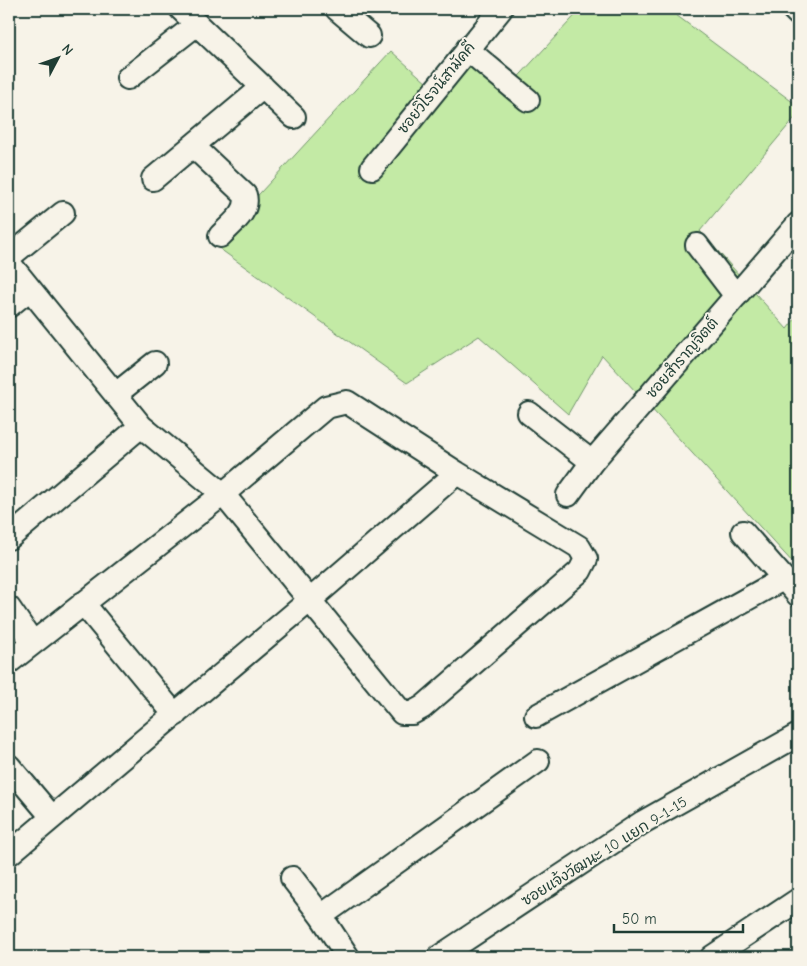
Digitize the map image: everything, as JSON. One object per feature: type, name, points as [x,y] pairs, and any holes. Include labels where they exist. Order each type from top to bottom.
[{"type":"street","points":[[338,9],[369,36]]},
{"type":"street","name":"ซอยวิโรจน์สามัคคี","points":[[372,168],[501,9]]},
{"type":"street","points":[[793,9],[798,14]]},
{"type":"street","points":[[128,78],[189,16],[294,117]]},
{"type":"street","points":[[467,49],[528,100]]},
{"type":"street","points":[[152,179],[194,147],[263,87]]},
{"type":"street","points":[[194,147],[245,195],[247,203],[244,210],[220,236]]},
{"type":"street","points":[[9,257],[63,213]]},
{"type":"street","name":"ซอยสำราญจิตต์","points":[[568,495],[592,462],[798,224]]},
{"type":"street","points":[[696,245],[736,296]]},
{"type":"street","points":[[9,263],[141,426],[223,494],[402,713],[412,712],[424,707],[580,572],[586,559],[579,547],[457,473],[347,402],[326,406],[223,494],[9,662]]},
{"type":"street","points":[[9,306],[30,289]]},
{"type":"street","points":[[116,394],[155,363]]},
{"type":"street","points":[[529,413],[592,462]]},
{"type":"street","points":[[9,538],[141,426]]},
{"type":"street","points":[[9,854],[175,715],[457,473]]},
{"type":"street","points":[[536,716],[791,587],[743,532]]},
{"type":"street","points":[[83,604],[175,715]]},
{"type":"street","points":[[9,608],[33,642]]},
{"type":"street","name":"ซอยแจ้งวัฒนะ 10 แยก 9-1-15","points":[[439,957],[643,822],[798,735]]},
{"type":"street","points":[[321,916],[538,761]]},
{"type":"street","points":[[9,766],[52,817]]},
{"type":"street","points":[[292,878],[321,916],[348,957]]},
{"type":"street","points":[[712,957],[798,900]]},
{"type":"green space","points":[[581,9],[668,9],[798,106],[798,114],[700,231],[787,329],[798,315],[798,563],[795,565],[602,355],[568,414],[479,336],[407,383],[213,244],[391,51],[437,92],[470,52],[510,86]]}]
